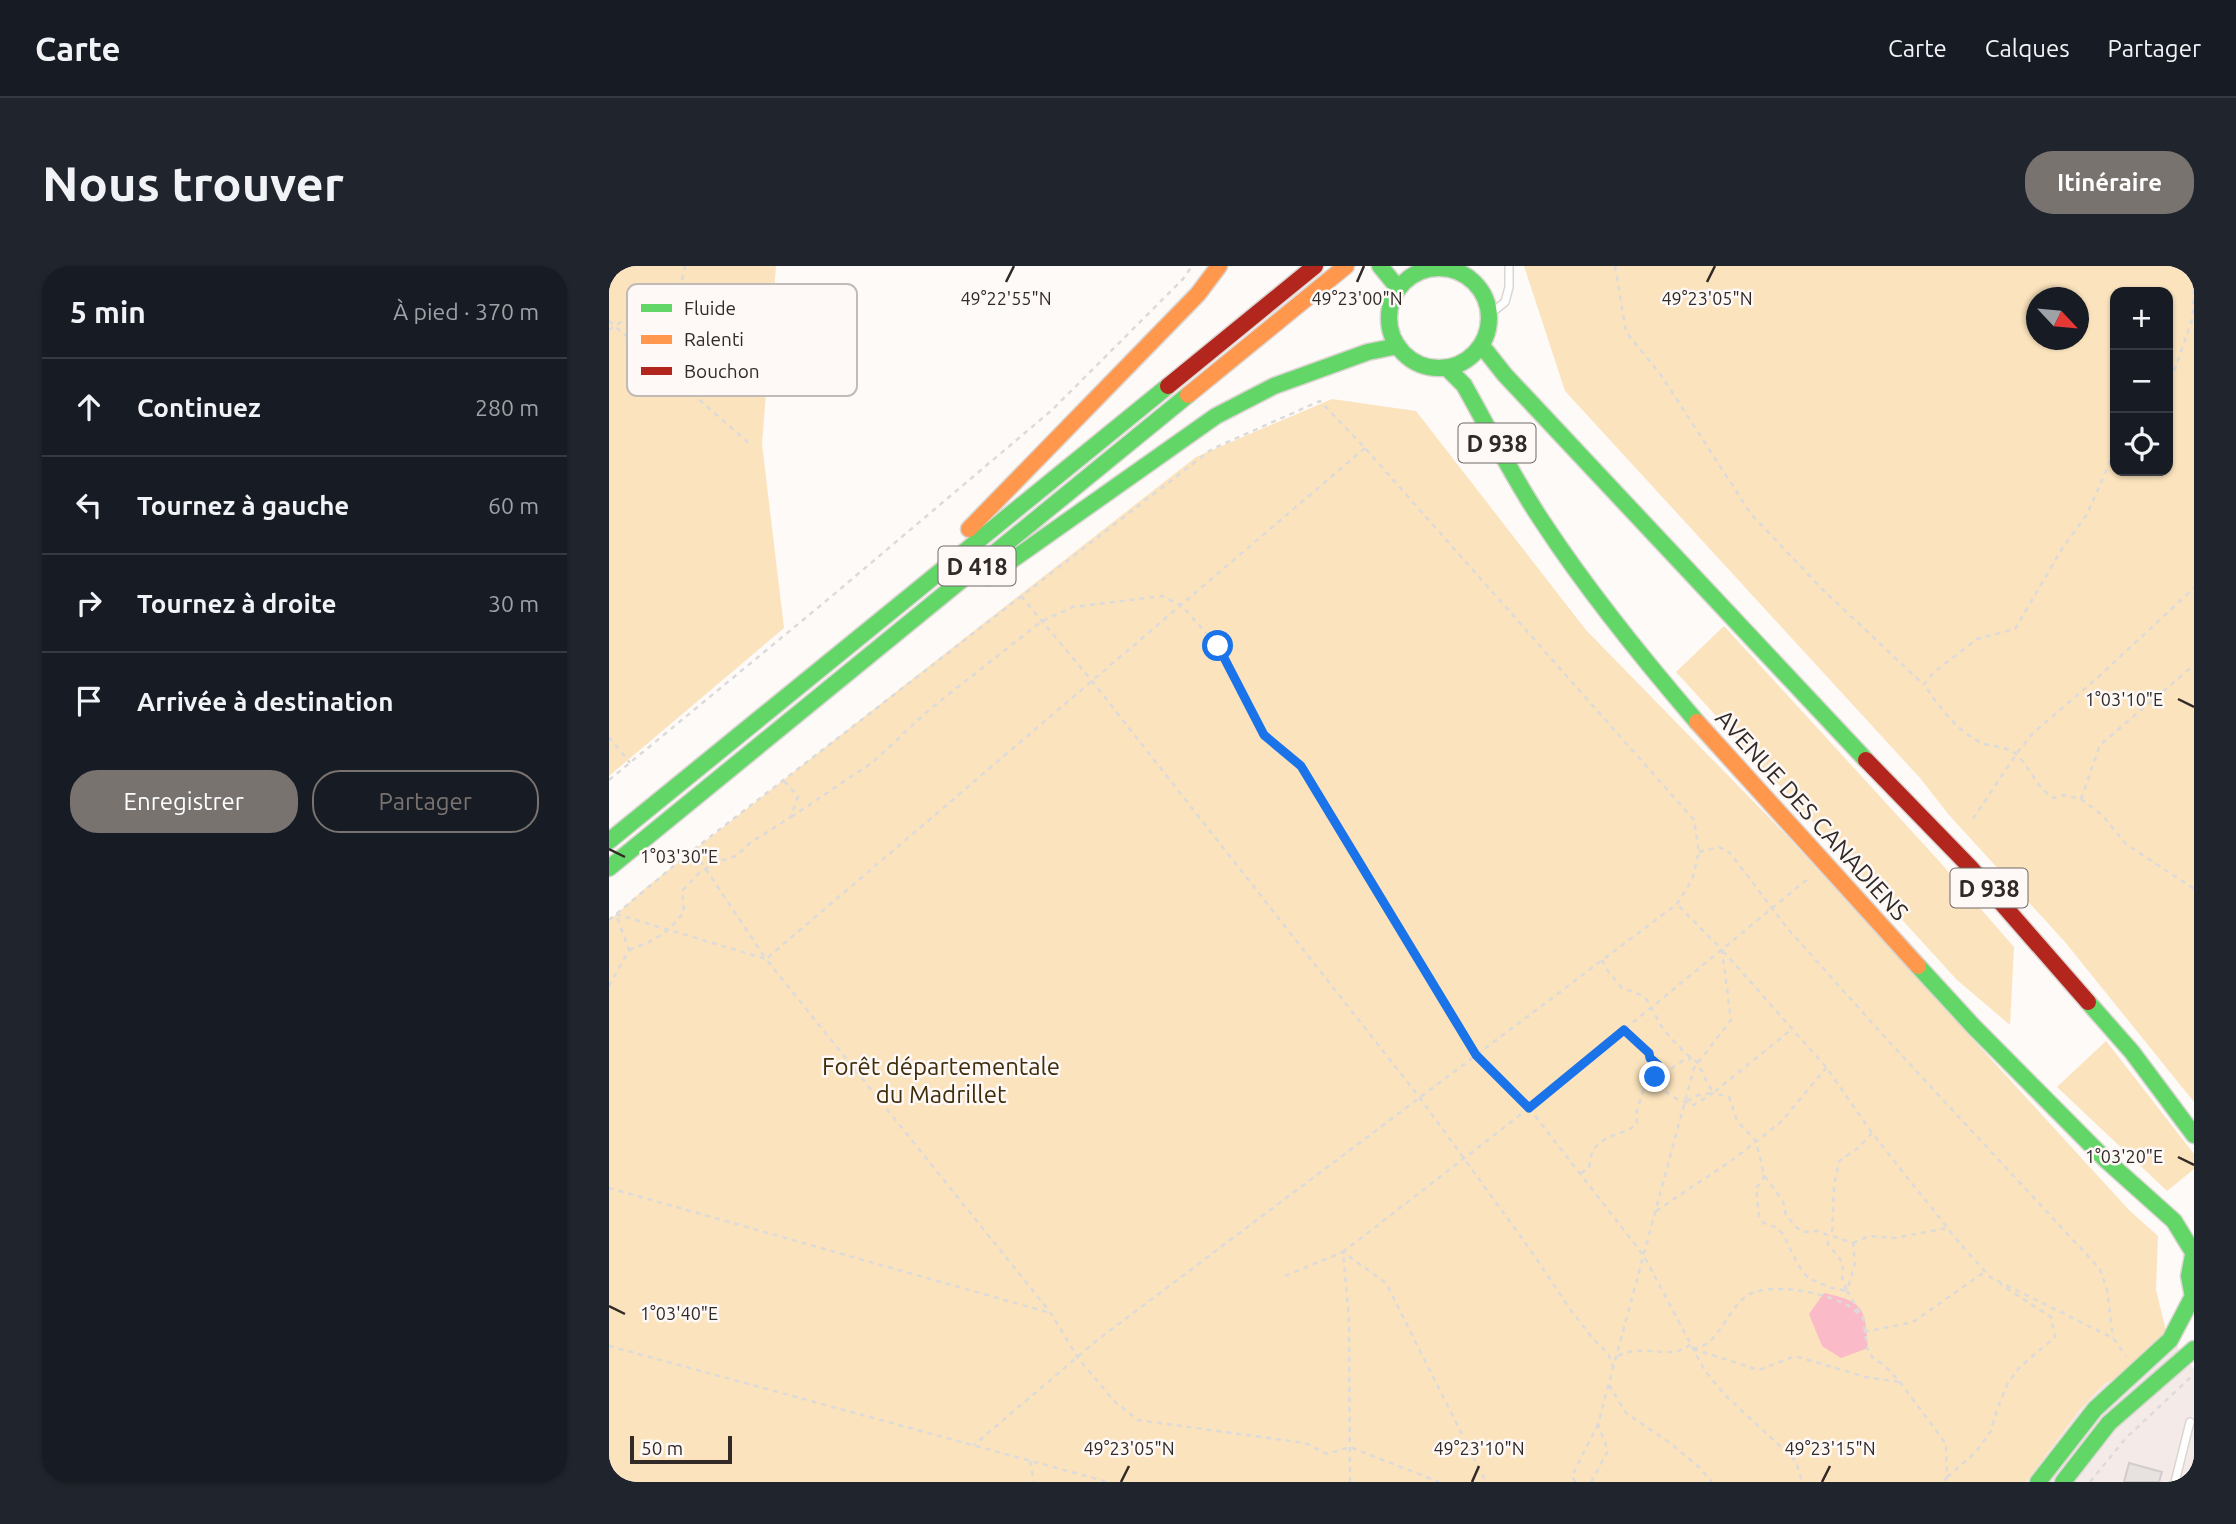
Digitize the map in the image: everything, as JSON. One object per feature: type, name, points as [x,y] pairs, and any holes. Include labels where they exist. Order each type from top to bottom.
[{"type":"main road","points":[[900,605],[915,577],[984,515],[1198,294],[1219,266]]},
{"type":"main road","name":"D 418","points":[[609,841],[1315,266]]},
{"type":"main road","name":"D 418","points":[[609,868],[1346,266]]},
{"type":"main road","points":[[1380,267],[1398,288]]},
{"type":"main road","points":[[1430,268],[1475,273],[1490,314],[1482,346],[1467,360],[1447,368],[1433,368],[1407,357],[1391,332],[1389,317],[1391,302],[1411,270],[1430,268]]},
{"type":"main road","points":[[931,604],[967,592],[1216,416],[1274,386],[1368,352],[1398,346]]},
{"type":"main road","name":"D 938","points":[[1482,346],[1505,375],[1971,867],[2132,1052],[2194,1135]]},
{"type":"main road","name":"AVENUE DES CANADIENS","points":[[1447,368],[1464,385],[1542,522],[1644,660],[1697,722],[1975,1027],[2107,1161],[2174,1221],[2193,1251]]},
{"type":"main road","points":[[2132,1052],[2194,1115]]},
{"type":"main road","points":[[2038,1482],[2095,1409],[2170,1340],[2193,1300],[2189,1275],[2193,1251]]},
{"type":"main road","points":[[2063,1482],[2109,1423],[2194,1349]]},
{"type":"lane","points":[[1490,314],[1505,302],[1509,287],[1509,266]]},
{"type":"lane","points":[[2175,1482],[2190,1422]]},
{"type":"path","points":[[677,284],[682,280],[685,266]]},
{"type":"path","points":[[609,780],[1052,411],[1192,266]]},
{"type":"path","points":[[1615,266],[1626,332],[1661,375],[1751,514],[1822,589],[1925,686],[1935,703],[1962,729],[1981,742],[2017,753],[2045,793],[2054,798],[2064,795],[2081,799],[2102,815],[2126,844],[2194,889]]},
{"type":"path","points":[[2173,372],[2193,317],[2194,266]]},
{"type":"path","points":[[609,330],[627,319]]},
{"type":"path","points":[[609,321],[627,337]]},
{"type":"path","points":[[695,396],[750,444]]},
{"type":"path","points":[[609,920],[693,850],[1212,449],[1320,401],[1365,448],[1694,820],[1699,852],[1692,880],[1677,904],[1096,1341],[974,1445]]},
{"type":"path","points":[[766,958],[1365,448]]},
{"type":"path","points":[[1925,686],[1933,673],[1977,639],[2015,629],[2063,547],[2087,516],[2110,463]]},
{"type":"path","points":[[1973,819],[2033,733],[2194,588]]},
{"type":"path","points":[[1021,596],[1092,681],[1420,1098],[1568,1306],[1593,1339],[1608,1353],[1613,1367]]},
{"type":"path","points":[[609,986],[629,950],[653,941],[670,930],[684,912],[682,891],[698,874],[714,863],[736,856],[750,843],[873,762],[930,709],[1042,621],[1073,607],[1162,596],[1181,605],[1218,646],[1264,735],[1301,766],[1476,1055],[1529,1108],[1644,1255],[1705,1371],[1726,1396],[1796,1461],[1802,1482]]},
{"type":"path","points":[[2081,799],[2100,745],[2194,665]]},
{"type":"path","points":[[609,737],[630,763]]},
{"type":"path","points":[[783,780],[798,796],[791,817]]},
{"type":"path","points":[[1699,852],[1719,847],[1730,853],[1771,909],[1892,1045],[2100,1269],[2107,1290],[2113,1338]]},
{"type":"path","points":[[693,850],[766,958],[1049,1312],[1078,1358],[1115,1402],[1137,1420],[1305,1443],[1328,1454],[1350,1447],[1439,1482]]},
{"type":"path","points":[[1285,1276],[1343,1252],[1529,1108],[1818,871]]},
{"type":"path","points":[[1677,904],[1722,950],[1826,1067],[1872,1133],[1947,1228],[1990,1277],[2051,1317],[2055,1338],[2020,1367],[2008,1383],[1991,1431],[1975,1453],[1944,1482]]},
{"type":"path","points":[[616,914],[766,958]]},
{"type":"path","points":[[616,914],[629,950]]},
{"type":"path","points":[[1575,1482],[1572,1476],[1598,1424],[1697,1062],[1731,1020],[1722,950]]},
{"type":"path","points":[[1602,960],[1622,988],[1641,995],[1652,1007],[1663,1028],[1697,1062],[1713,1093]]},
{"type":"path","points":[[1624,1030],[1658,1065],[1655,1073],[1665,1092],[1672,1098],[1694,1105],[1713,1093],[1792,1029]]},
{"type":"path","points":[[1580,1174],[1589,1168],[1594,1149],[1610,1136],[1637,1124],[1636,1114],[1644,1088],[1658,1081],[1664,1073],[1685,1059],[1692,1058]]},
{"type":"path","points":[[1655,1211],[1731,1161],[1781,1122],[1826,1067]]},
{"type":"path","points":[[1685,1102],[1698,1095],[1713,1093],[1729,1097],[1737,1121],[1756,1141],[1763,1175],[1762,1182],[1756,1188],[1759,1216],[1764,1223],[1777,1228],[1783,1234],[1797,1263],[1808,1278],[1847,1291]]},
{"type":"path","points":[[1872,1133],[1858,1148],[1839,1161],[1833,1186],[1832,1236],[1853,1243],[1869,1236],[1895,1238],[1947,1228]]},
{"type":"path","points":[[1763,1175],[1783,1201],[1786,1215],[1797,1228],[1804,1232],[1819,1231],[1827,1236],[1828,1244],[1843,1263],[1842,1278],[1863,1318],[1868,1352],[1900,1382],[1946,1444],[1947,1477]]},
{"type":"path","points":[[609,1188],[1049,1312]]},
{"type":"path","points":[[1847,1291],[1855,1263],[1853,1243]]},
{"type":"path","points":[[1343,1252],[1349,1318],[1350,1482]]},
{"type":"path","points":[[1343,1252],[1386,1283],[1486,1482]]},
{"type":"path","points":[[1864,1332],[1913,1322],[1986,1271]]},
{"type":"path","points":[[1990,1277],[2113,1338],[2137,1370]]},
{"type":"path","points":[[1616,1357],[1627,1351],[1673,1353],[1707,1344],[1731,1310],[1748,1294],[1763,1290],[1790,1289],[1812,1294],[1849,1306],[1863,1318]]},
{"type":"path","points":[[609,1346],[1108,1482]]},
{"type":"path","points":[[1692,1346],[1759,1370],[1795,1356],[1866,1377],[1900,1382]]},
{"type":"path","points":[[2090,1482],[2125,1439],[2194,1374]]},
{"type":"path","points":[[1609,1385],[1626,1413],[1670,1443],[1699,1467],[1712,1482]]},
{"type":"path","points":[[1591,1482],[1608,1451],[1598,1424]]},
{"type":"path","points":[[1030,1461],[1034,1482]]},
{"type":"shaded area","points":[[1824,1293],[1848,1300],[1860,1309],[1866,1324],[1868,1348],[1841,1358],[1822,1346],[1809,1314]]},
{"type":"shaded area","points":[[2166,1331],[2194,1369],[2194,1482],[2026,1482],[2078,1412],[2104,1384],[2122,1376]]},
{"type":"green space","points":[[609,266],[776,266],[775,284],[627,284],[627,396],[766,396],[762,444],[784,628],[609,776]]},
{"type":"green space","points":[[1524,266],[2194,266],[2194,1102],[2065,942],[1949,815],[1920,778],[1565,391]]},
{"type":"green space","name":"Forêt départementale du Madrillet","points":[[1332,399],[1416,411],[1586,630],[1786,835],[2129,1210],[2158,1236],[2156,1290],[2166,1331],[2122,1376],[2104,1384],[2078,1412],[2026,1482],[609,1482],[609,921],[643,890],[1196,457]]},
{"type":"green space","points":[[1724,626],[2014,947],[2010,1025],[1957,980],[1676,672]]},
{"type":"green space","points":[[2106,1041],[2194,1154],[2194,1169],[2167,1191],[2057,1087]]},
{"type":"building","points":[[2129,1463],[2162,1472],[2159,1482],[2124,1482]]},
{"type":"traffic: fast","points":[[1380,266],[1398,288]]},
{"type":"traffic: fast","points":[[1439,268],[1458,272],[1475,282],[1485,299],[1489,318],[1485,337],[1475,354],[1458,364],[1439,368],[1420,364],[1403,354],[1393,337],[1389,318],[1393,299],[1403,282],[1420,272],[1439,268]]},
{"type":"traffic: fast","points":[[988,577],[1216,416],[1274,386],[1368,352],[1398,346]]},
{"type":"traffic: fast","points":[[1482,346],[1505,375],[1866,760]]},
{"type":"traffic: fast","points":[[1447,368],[1464,385],[1533,507],[1580,576],[1617,626],[1697,722]]},
{"type":"traffic: fast","points":[[609,841],[1168,386]]},
{"type":"traffic: fast","points":[[609,868],[1188,395]]},
{"type":"traffic: fast","points":[[1918,966],[1974,1027],[2107,1161],[2174,1221],[2193,1252]]},
{"type":"traffic: fast","points":[[2088,1002],[2132,1052],[2194,1135]]},
{"type":"traffic: fast","points":[[2194,1250],[2189,1276],[2194,1302]]},
{"type":"traffic: fast","points":[[2038,1482],[2095,1409],[2170,1340],[2192,1298]]},
{"type":"traffic: fast","points":[[2063,1482],[2109,1423],[2194,1349]]},
{"type":"traffic: slow","points":[[969,529],[1198,294],[1219,266]]},
{"type":"traffic: slow","points":[[1188,395],[1346,266]]},
{"type":"traffic: slow","points":[[1697,722],[1918,966]]},
{"type":"traffic: jam","points":[[1168,386],[1315,266]]},
{"type":"traffic: jam","points":[[1866,760],[1970,867],[2088,1002]]},
{"type":"route","points":[[1218,646],[1264,735],[1301,766],[1476,1055],[1529,1108],[1624,1030],[1658,1065],[1655,1077]]}]
